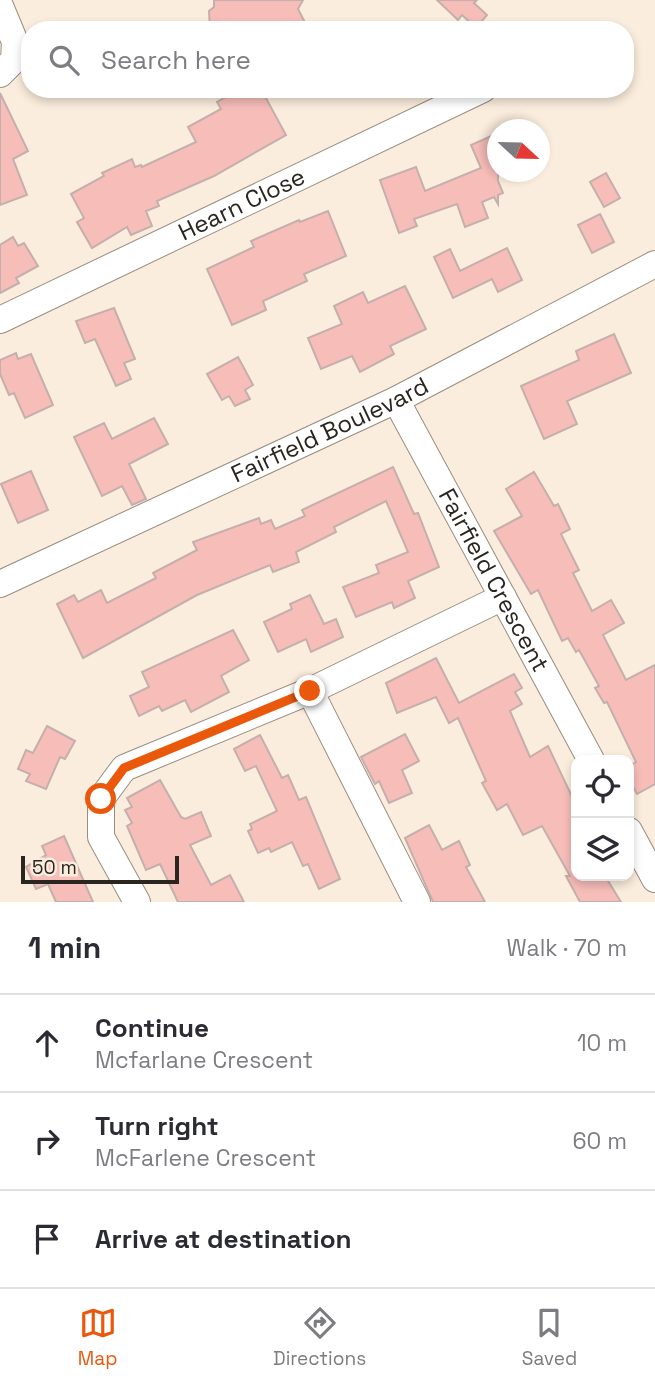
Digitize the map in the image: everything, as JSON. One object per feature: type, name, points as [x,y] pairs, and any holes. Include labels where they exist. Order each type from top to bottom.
[{"type":"street","points":[[0,6],[15,42],[14,60],[0,74]]},
{"type":"street","name":"Hearn Close","points":[[0,320],[464,98]]},
{"type":"street","name":"Fairfield Boulevard","points":[[3,574],[396,400],[655,264]]},
{"type":"street","name":"Fairfield Crescent","points":[[396,400],[588,755]]},
{"type":"street","points":[[136,902],[101,837],[101,799],[124,768],[310,691],[503,597]]},
{"type":"street","points":[[310,691],[417,902]]},
{"type":"street","points":[[634,840],[655,879]]},
{"type":"building","points":[[214,0],[303,0],[298,9],[304,21],[210,21],[209,11],[214,7]]},
{"type":"building","points":[[437,0],[477,0],[474,3],[487,15],[482,21],[468,21],[462,15],[458,20]]},
{"type":"building","points":[[0,93],[28,151],[13,159],[27,195],[0,205]]},
{"type":"building","points":[[224,98],[266,98],[286,135],[214,176],[157,201],[159,206],[146,211],[152,226],[131,235],[127,227],[92,248],[77,222],[84,218],[71,194],[104,176],[102,173],[132,159],[135,167],[142,167],[196,142],[188,127],[221,109],[217,102]]},
{"type":"building","points":[[487,138],[487,182],[498,182],[503,193],[498,195],[498,204],[494,197],[482,202],[488,218],[465,227],[457,204],[414,219],[417,226],[399,233],[380,180],[416,167],[425,191],[481,168],[471,145]]},
{"type":"building","points":[[606,173],[620,198],[604,207],[590,182]]},
{"type":"building","points":[[328,211],[346,256],[304,274],[307,281],[263,301],[266,310],[232,325],[207,269],[254,247],[251,241],[299,220],[300,222]]},
{"type":"building","points":[[600,214],[614,242],[592,253],[578,225]]},
{"type":"building","points":[[13,237],[18,246],[24,243],[38,266],[16,278],[19,283],[0,293],[0,245]]},
{"type":"building","points":[[507,248],[522,280],[498,292],[492,279],[453,298],[434,257],[450,249],[460,271]]},
{"type":"building","points":[[405,286],[426,329],[390,346],[394,354],[360,372],[352,356],[321,369],[308,338],[342,324],[334,306],[363,292],[368,303]]},
{"type":"building","points":[[114,308],[135,359],[124,363],[131,379],[116,386],[95,339],[85,343],[76,321]]},
{"type":"building","points":[[614,334],[631,373],[567,401],[577,424],[544,439],[521,386],[579,360],[576,351]]},
{"type":"building","points":[[16,353],[18,359],[31,354],[53,405],[25,418],[14,393],[9,395],[0,374],[0,360]]},
{"type":"building","points":[[238,357],[253,385],[245,390],[250,399],[235,406],[229,396],[222,400],[207,374]]},
{"type":"building","points":[[154,418],[168,444],[129,464],[146,499],[132,505],[122,486],[102,496],[74,437],[104,423],[112,439]]},
{"type":"building","points":[[393,467],[414,514],[418,513],[439,567],[408,581],[415,598],[394,608],[392,602],[356,617],[343,587],[379,573],[376,565],[408,552],[386,501],[334,527],[336,532],[296,552],[299,562],[273,572],[270,565],[197,595],[83,658],[57,604],[74,595],[78,602],[101,590],[107,603],[156,578],[153,573],[197,550],[193,542],[259,518],[261,524],[271,520],[275,529],[305,516],[302,510]]},
{"type":"building","points":[[31,471],[48,510],[18,523],[1,484]]},
{"type":"building","points":[[534,472],[554,506],[558,504],[570,529],[561,534],[579,570],[573,573],[592,611],[611,600],[624,623],[603,635],[626,680],[655,665],[655,784],[637,794],[634,788],[634,755],[607,702],[604,703],[595,688],[599,686],[579,650],[576,652],[568,638],[562,641],[538,590],[531,594],[494,531],[522,516],[506,489]]},
{"type":"building","points":[[310,595],[324,624],[336,619],[343,637],[311,652],[306,639],[278,652],[264,622],[292,609],[290,604]]},
{"type":"building","points":[[233,630],[249,660],[221,676],[229,692],[191,712],[185,700],[162,711],[159,706],[139,716],[130,696],[149,687],[142,672]]},
{"type":"building","points":[[436,658],[459,703],[514,674],[522,688],[515,692],[522,704],[510,711],[530,757],[548,746],[571,794],[571,881],[608,881],[621,902],[580,902],[566,876],[570,876],[542,826],[523,835],[507,804],[497,810],[482,783],[486,781],[458,718],[449,723],[436,697],[397,713],[386,683]]},
{"type":"building","points":[[47,726],[75,741],[65,759],[60,757],[46,789],[26,781],[30,774],[18,769],[26,750],[33,753]]},
{"type":"building","points":[[405,734],[419,761],[402,770],[412,793],[389,803],[379,781],[375,784],[361,757]]},
{"type":"building","points":[[260,735],[282,778],[288,775],[299,800],[306,797],[340,879],[319,889],[308,864],[303,866],[292,842],[271,852],[269,848],[258,853],[248,831],[252,829],[250,824],[277,811],[256,766],[245,771],[234,749]]},
{"type":"building","points":[[160,780],[181,817],[185,819],[201,812],[211,836],[190,845],[211,885],[230,875],[244,902],[178,902],[160,864],[146,870],[127,826],[132,823],[125,810],[132,807],[127,798]]},
{"type":"building","points":[[429,825],[442,850],[459,841],[470,865],[466,867],[485,902],[433,902],[405,838]]},
{"type":"building","points":[[64,836],[93,902],[56,902],[48,884],[36,889],[26,867],[46,855],[42,846]]},
{"type":"route","points":[[101,799],[124,768],[310,691]]}]
